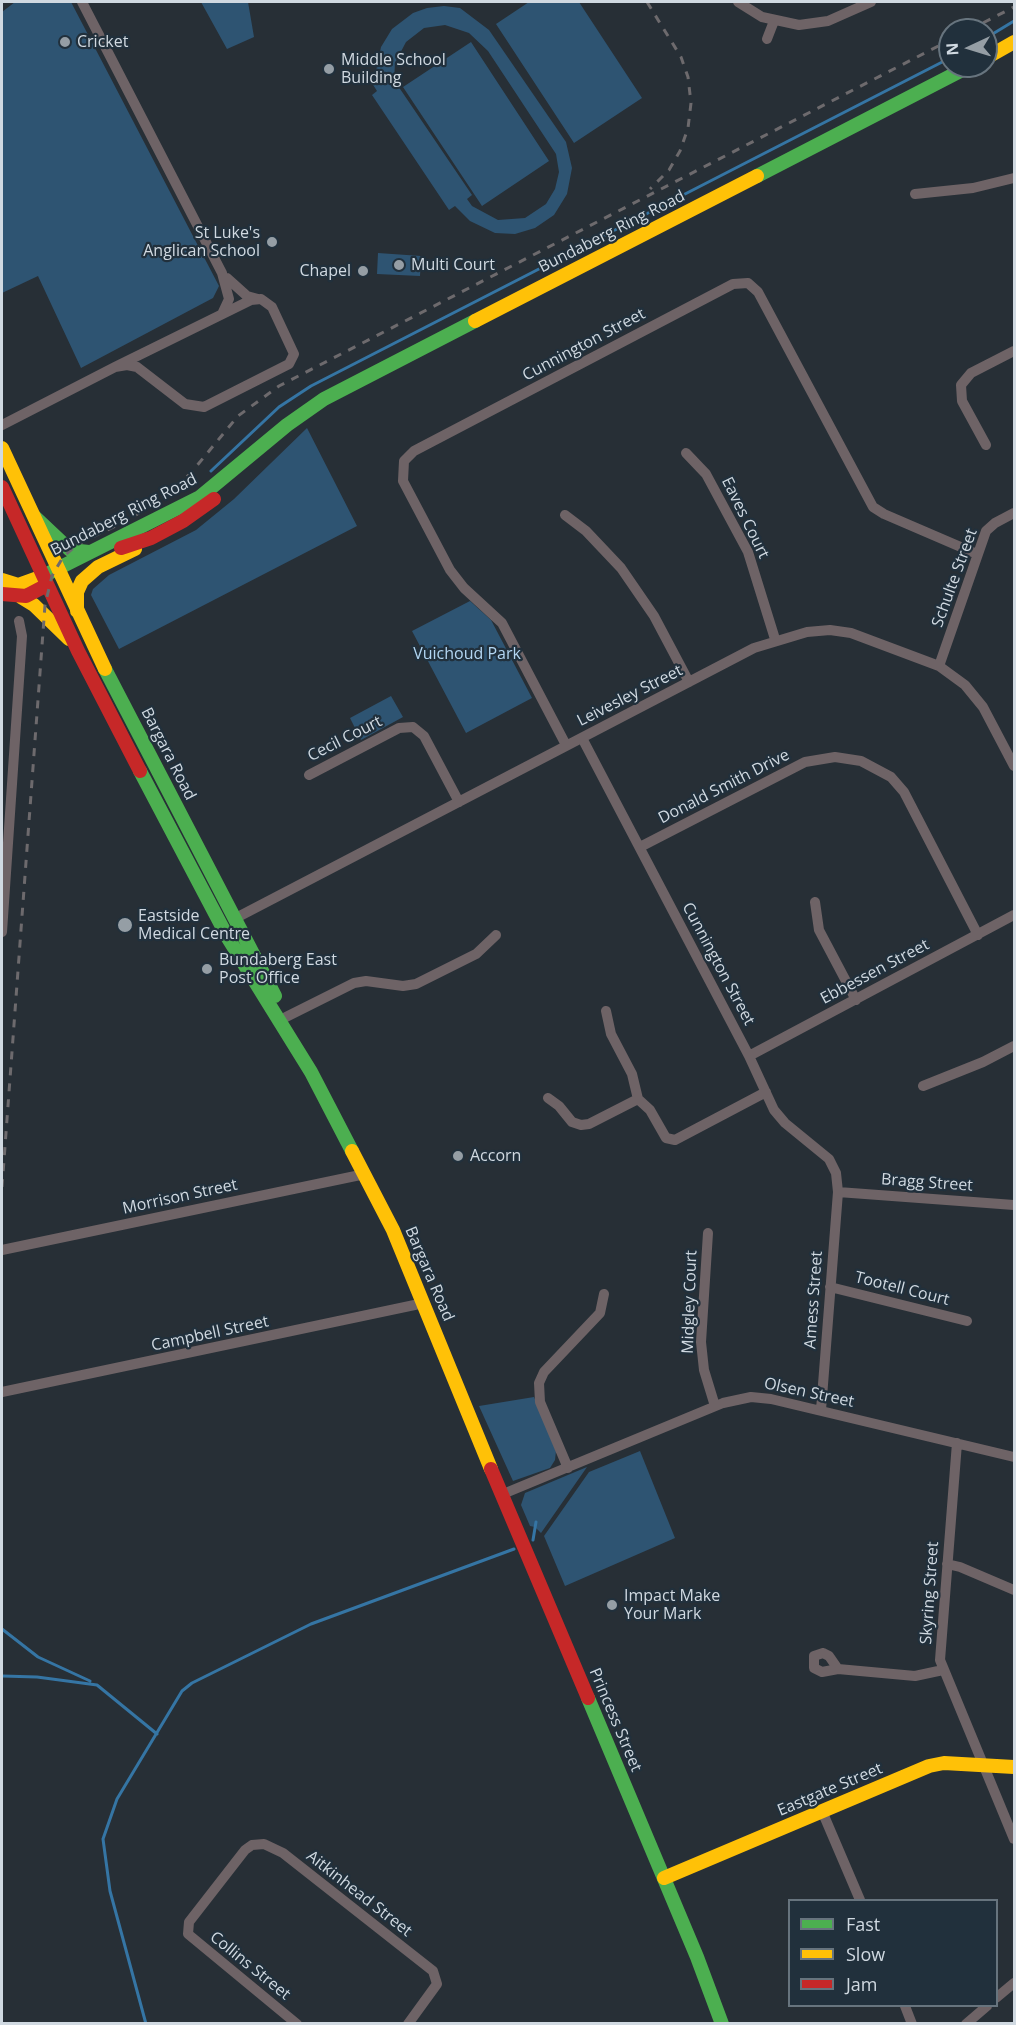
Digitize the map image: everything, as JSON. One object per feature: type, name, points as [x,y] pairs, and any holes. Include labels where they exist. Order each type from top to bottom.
[{"type":"main road","points":[[998,51],[1014,42]]},
{"type":"main road","name":"Bundaberg Ring Road","points":[[45,581],[92,551],[200,497],[324,399],[947,78]]},
{"type":"main road","name":"Bundaberg Ring Road","points":[[60,572],[131,543],[151,538],[183,521],[221,494],[253,464],[275,436]]},
{"type":"main road","name":"Bargara Road","points":[[2,448],[77,611],[228,922]]},
{"type":"main road","name":"Bargara Road","points":[[2,487],[78,651],[283,1019],[393,1230],[503,1494]]},
{"type":"main road","points":[[35,517],[70,550],[80,553],[92,551]]},
{"type":"main road","points":[[77,611],[76,592],[82,581],[98,567],[140,547],[151,538]]},
{"type":"main road","points":[[2,580],[18,585],[45,581]]},
{"type":"main road","points":[[21,597],[45,581]]},
{"type":"main road","points":[[2,594],[21,597],[34,605],[78,651]]},
{"type":"main road","name":"Princess Street","points":[[503,1494],[697,1957],[722,2024]]},
{"type":"main road","name":"Eastgate Street","points":[[664,1878],[929,1766],[944,1763],[1014,1767]]},
{"type":"main road","name":"Princess Street","points":[[697,1957],[731,2024]]},
{"type":"street","points":[[82,2],[222,273],[229,299],[222,314]]},
{"type":"street","points":[[738,2],[762,17],[774,21],[813,25],[842,16],[871,2]]},
{"type":"street","points":[[767,39],[774,21]]},
{"type":"street","points":[[915,194],[973,188],[1014,178]]},
{"type":"street","points":[[115,367],[127,364],[137,367],[190,406],[209,405],[293,360],[293,351],[272,307],[247,296],[222,273]]},
{"type":"street","name":"Cunnington Street","points":[[566,745],[502,623],[464,588],[450,570],[403,481],[398,464],[414,451],[733,284],[749,279],[758,292],[873,507],[884,514],[977,554]]},
{"type":"street","points":[[2,425],[222,314],[258,299]]},
{"type":"street","points":[[986,445],[962,401],[959,384],[971,373],[1014,351]]},
{"type":"street","name":"Eaves Court","points":[[686,453],[706,474],[748,552],[774,639]]},
{"type":"street","name":"Schulte Street","points":[[939,666],[977,554],[990,526],[1014,513]]},
{"type":"street","points":[[565,514],[621,568],[654,616],[689,682]]},
{"type":"street","points":[[2,932],[22,636],[19,621]]},
{"type":"street","name":"Leivesley Street","points":[[228,922],[774,639],[807,632],[840,630],[863,636],[939,666],[964,685],[983,707],[1014,766]]},
{"type":"street","name":"Cecil Court","points":[[309,775],[399,728],[413,726],[424,736],[459,802]]},
{"type":"street","name":"Cunnington Street","points":[[582,738],[766,1092],[785,1123],[829,1159],[836,1173],[838,1192]]},
{"type":"street","name":"Donald Smith Drive","points":[[640,848],[805,762],[834,757],[861,761],[881,770],[898,784],[978,935]]},
{"type":"street","points":[[815,902],[819,930],[856,1000]]},
{"type":"street","name":"Ebbessen Street","points":[[749,1056],[1014,915]]},
{"type":"street","points":[[283,1019],[354,983],[366,981],[403,986],[416,984],[476,954],[496,935]]},
{"type":"street","points":[[606,1011],[611,1034],[632,1074],[638,1099],[653,1114],[666,1138],[675,1140],[766,1092]]},
{"type":"street","points":[[923,1086],[983,1062],[1014,1046]]},
{"type":"street","points":[[548,1098],[559,1106],[572,1122],[580,1125],[590,1124],[638,1099]]},
{"type":"street","name":"Morrison Street","points":[[2,1250],[365,1174]]},
{"type":"street","name":"Bragg Street","points":[[838,1192],[1014,1205]]},
{"type":"street","name":"Amess Street","points":[[821,1410],[838,1192]]},
{"type":"street","name":"Midgley Court","points":[[708,1233],[701,1342],[706,1379],[715,1406]]},
{"type":"street","name":"Tootell Court","points":[[830,1287],[967,1321]]},
{"type":"street","points":[[568,1468],[540,1402],[539,1383],[544,1372],[600,1313],[604,1294]]},
{"type":"street","name":"Campbell Street","points":[[2,1392],[400,1310],[424,1303]]},
{"type":"street","name":"Olsen Street","points":[[503,1494],[715,1406],[731,1400],[761,1397],[1014,1457]]},
{"type":"street","name":"Skyring Street","points":[[957,1443],[940,1649],[943,1670],[1014,1839]]},
{"type":"street","points":[[947,1564],[960,1567],[1014,1590]]},
{"type":"street","points":[[838,1669],[915,1676],[943,1670]]},
{"type":"street","points":[[822,1811],[860,1899]]},
{"type":"street","name":"Aitkinhead Street","points":[[188,1930],[189,1922],[244,1850],[256,1845],[269,1846],[283,1853],[433,1971],[438,1978],[435,1988],[408,2024]]},
{"type":"street","name":"Collins Street","points":[[188,1930],[193,1940],[297,2024]]},
{"type":"street","points":[[998,1996],[1014,1983]]},
{"type":"street","points":[[905,2007],[912,2024]]},
{"type":"street","points":[[966,2024],[986,2007]]},
{"type":"green space","points":[[15,2],[71,2],[219,286],[213,298],[81,368],[38,276],[2,293],[2,12]]},
{"type":"green space","points":[[201,2],[248,2],[254,37],[227,49]]},
{"type":"green space","points":[[529,2],[579,2],[642,98],[574,143],[496,24]]},
{"type":"green space","points":[[444,6],[460,8],[489,30],[566,142],[572,168],[567,194],[554,215],[535,228],[515,234],[495,233],[470,221],[455,206],[449,210],[372,95],[377,91],[370,80],[375,76],[381,47],[392,29],[413,13]],"holes":[[[445,25],[469,33],[488,51],[556,154],[559,172],[555,189],[546,204],[525,218],[498,220],[472,206],[467,199],[472,195],[394,80],[395,63],[406,42],[424,28]]]},
{"type":"green space","points":[[471,42],[549,161],[482,206],[403,87]]},
{"type":"green space","name":"Multi Court","points":[[378,253],[421,256],[420,276],[377,274]]},
{"type":"green space","points":[[307,428],[357,526],[119,649],[91,595],[93,589],[109,575],[196,530],[234,499]]},
{"type":"green space","name":"Vuichoud Park","points":[[470,601],[491,620],[532,698],[466,733],[412,631]]},
{"type":"green space","points":[[391,696],[403,717],[361,740],[350,718]]},
{"type":"green space","points":[[534,1397],[556,1451],[555,1460],[550,1468],[513,1481],[479,1406]]},
{"type":"green space","points":[[640,1451],[675,1538],[565,1586],[544,1536],[589,1472]]},
{"type":"green space","points":[[587,1467],[541,1533],[535,1527],[530,1526],[521,1505],[525,1493]]},
{"type":"waterway","points":[[998,31],[1014,21]]},
{"type":"waterway","points":[[211,471],[279,407],[311,386],[938,64]]},
{"type":"waterway","points":[[533,1540],[536,1522]]},
{"type":"waterway","points":[[146,2024],[110,1891],[103,1839],[117,1799],[182,1691],[192,1683],[311,1624],[514,1549]]},
{"type":"waterway","points":[[2,1629],[38,1657],[90,1681]]},
{"type":"waterway","points":[[2,1676],[37,1677],[97,1685],[157,1734]]},
{"type":"railway","points":[[647,2],[681,57],[688,77],[691,103],[688,128],[680,151],[669,170],[650,189]]},
{"type":"railway","points":[[992,18],[1014,7]]},
{"type":"railway","points":[[2,1187],[45,605],[52,576],[63,557],[78,544],[130,519],[168,493],[190,474],[238,416],[279,386],[938,46]]},
{"type":"traffic: fast","points":[[757,176],[947,78]]},
{"type":"traffic: fast","points":[[43,576],[200,497],[287,425],[324,399],[475,321]]},
{"type":"traffic: fast","points":[[35,517],[70,550],[89,552]]},
{"type":"traffic: fast","points":[[105,669],[275,996]]},
{"type":"traffic: fast","points":[[140,771],[228,938],[311,1072],[352,1151]]},
{"type":"traffic: fast","points":[[588,1698],[697,1957],[722,2024]]},
{"type":"traffic: slow","points":[[998,51],[1014,42]]},
{"type":"traffic: slow","points":[[475,321],[757,176]]},
{"type":"traffic: slow","points":[[2,448],[105,669]]},
{"type":"traffic: slow","points":[[77,611],[77,592],[82,581],[98,567],[135,549]]},
{"type":"traffic: slow","points":[[2,580],[18,585],[43,576]]},
{"type":"traffic: slow","points":[[21,597],[34,605],[69,639]]},
{"type":"traffic: slow","points":[[352,1151],[393,1230],[491,1469]]},
{"type":"traffic: slow","points":[[664,1878],[929,1766],[944,1763],[1014,1767]]},
{"type":"traffic: jam","points":[[2,487],[78,651],[140,771]]},
{"type":"traffic: jam","points":[[121,548],[151,538],[183,521],[214,499]]},
{"type":"traffic: jam","points":[[2,594],[26,596],[47,585]]},
{"type":"traffic: jam","points":[[491,1469],[588,1698]]},
{"type":"place","name":"Cricket","points":[[65,42]]},
{"type":"place","name":"Middle School Building","points":[[329,69]]},
{"type":"place","name":"St Luke's Anglican School","points":[[272,242]]},
{"type":"place","name":"Multi Court","points":[[399,265]]},
{"type":"place","name":"Chapel","points":[[363,271]]},
{"type":"place","name":"Eastside Medical Centre","points":[[125,925]]},
{"type":"place","name":"Bundaberg East Post Office","points":[[207,969]]},
{"type":"place","name":"Accorn","points":[[458,1156]]},
{"type":"place","name":"Impact Make Your Mark","points":[[612,1605]]}]
